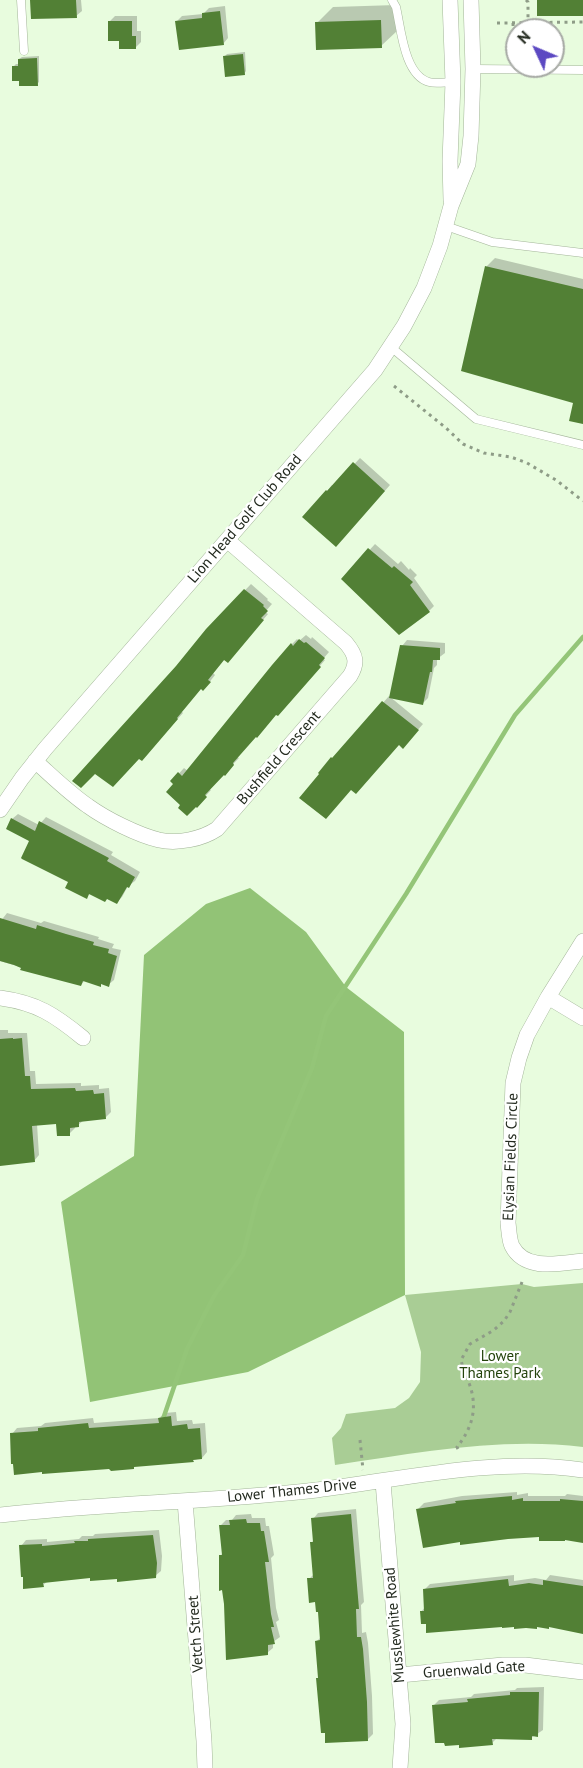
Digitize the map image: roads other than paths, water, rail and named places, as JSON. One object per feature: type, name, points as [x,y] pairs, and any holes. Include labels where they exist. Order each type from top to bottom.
[{"type":"street","name":"Lion Head Golf Club Road","points":[[450,0],[453,82],[451,206]]},
{"type":"street","name":"Lion Head Golf Club Road","points":[[0,810],[35,761],[362,385],[391,347],[414,309],[424,288],[451,206],[468,164],[471,136],[471,0]]},
{"type":"street","name":"Bushfield Crescent","points":[[35,761],[88,806],[131,829],[160,840],[179,841],[207,835],[217,829],[342,686],[355,668],[355,659],[346,643],[227,540]]},
{"type":"street","name":"Elysian Fields Circle","points":[[583,941],[527,1035],[519,1058],[513,1083],[508,1222],[512,1246],[521,1257],[538,1264],[583,1261]]},
{"type":"street","points":[[548,997],[583,1018]]},
{"type":"street","points":[[0,998],[36,1006],[56,1016],[83,1038]]},
{"type":"street","name":"Lower Thames Drive","points":[[0,1515],[315,1490],[497,1466],[561,1467],[583,1470]]},
{"type":"street","name":"Musslewhite Road","points":[[383,1482],[403,1724],[400,1768]]},
{"type":"street","name":"Vetch Street","points":[[185,1501],[205,1768]]},
{"type":"street","name":"Gruenwald Gate","points":[[400,1675],[503,1665],[525,1665],[583,1672]]},
{"type":"lane","points":[[21,0],[24,51]]},
{"type":"lane","points":[[392,0],[396,7],[407,57],[416,74],[431,82],[453,82]]},
{"type":"lane","points":[[472,69],[583,70]]},
{"type":"lane","points":[[446,226],[492,242],[583,253]]},
{"type":"lane","points":[[391,347],[476,419],[583,445]]},
{"type":"waterway","points":[[162,1422],[187,1349],[214,1296],[243,1255],[257,1199],[312,1068],[326,1016],[406,894],[515,715],[583,637]]},
{"type":"park label","name":"Lower Thames Park","points":[[500,1366]]}]
